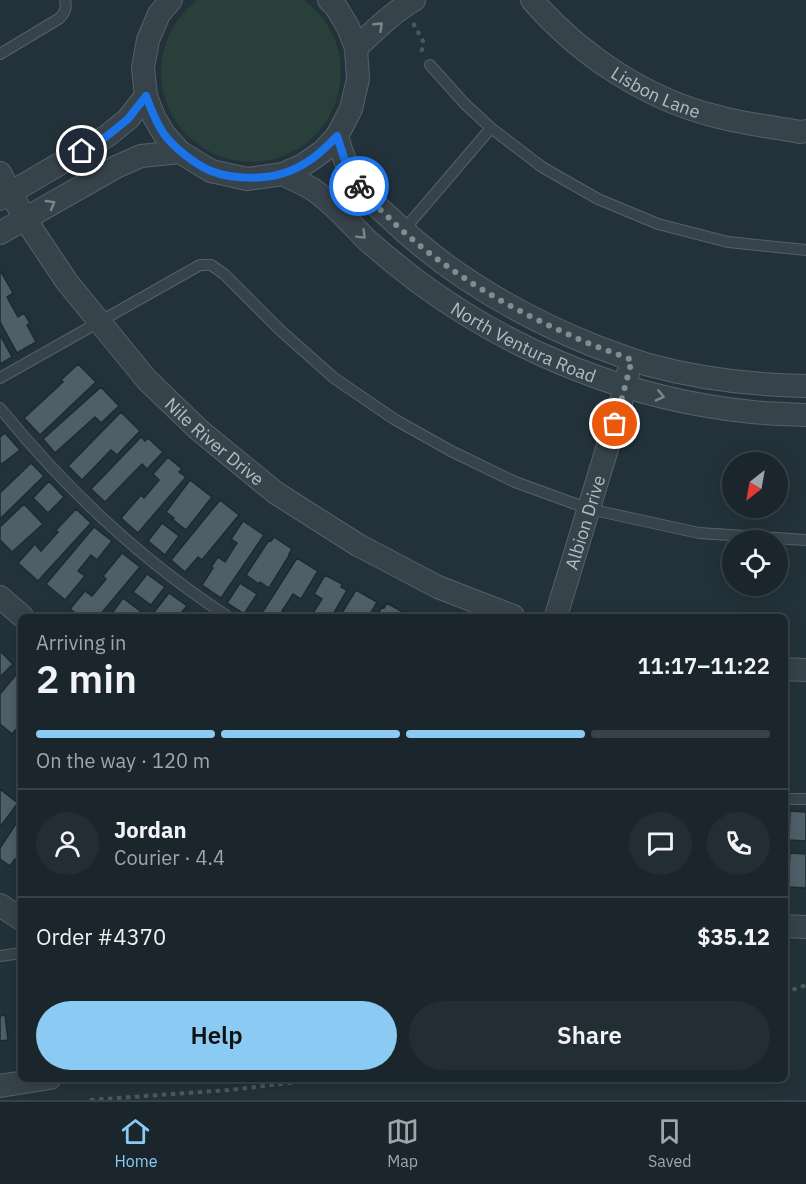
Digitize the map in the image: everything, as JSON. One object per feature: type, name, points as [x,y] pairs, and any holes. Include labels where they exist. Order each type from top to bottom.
[{"type":"street","points":[[171,0],[159,14],[148,40],[143,68],[146,96],[154,117],[164,135],[180,152],[211,171],[247,179],[283,174],[303,165],[322,152],[337,136],[351,109],[358,79],[356,48],[348,27],[329,0]]},
{"type":"street","name":"Lisbon Lane","points":[[532,0],[582,49],[617,74],[668,100],[718,117],[800,132],[806,131]]},
{"type":"street","points":[[356,48],[403,6],[413,10]]},
{"type":"street","points":[[5,197],[107,136],[128,119],[146,96]]},
{"type":"street","name":"North Ventura Road","points":[[337,136],[347,167],[362,190],[403,231],[442,262],[513,308],[573,337],[651,366],[723,381],[765,386],[806,386]]},
{"type":"street","points":[[0,233],[116,167],[141,156],[180,152]]},
{"type":"street","name":"Nile River Drive","points":[[0,173],[5,197],[25,219],[67,282],[147,380],[199,430],[276,493],[358,545],[438,587],[508,614]]},
{"type":"street","name":"North Ventura Road","points":[[283,174],[314,191],[335,208],[394,264],[465,313],[519,344],[588,374],[625,387],[706,405],[751,412],[806,415]]},
{"type":"street","name":"Albion Drive","points":[[557,614],[632,360]]},
{"type":"street","points":[[0,597],[20,614]]},
{"type":"street","points":[[788,669],[806,670]]},
{"type":"street","points":[[0,905],[18,917]]},
{"type":"street","points":[[788,926],[806,927]]},
{"type":"street","points":[[0,1086],[25,1082]]},
{"type":"lane","points":[[0,54],[60,18],[67,5],[65,0]]},
{"type":"lane","points":[[430,65],[465,104],[491,128],[542,167],[598,199],[658,224],[729,242],[806,250]]},
{"type":"lane","points":[[403,231],[491,128]]},
{"type":"lane","points":[[0,378],[200,265],[211,265],[224,274],[280,330],[334,378],[394,418],[451,451],[515,482],[589,509],[699,533],[806,540]]},
{"type":"lane","points":[[0,408],[25,439],[85,501],[209,612]]},
{"type":"lane","points":[[788,799],[806,799]]},
{"type":"lane","points":[[0,956],[18,953]]},
{"type":"path","points":[[413,10],[423,41],[422,51],[430,65]]},
{"type":"path","points":[[788,992],[806,985]]},
{"type":"path","points":[[90,1100],[229,1090],[298,1082]]},
{"type":"green space","points":[[197,0],[304,0],[321,16],[338,48],[340,83],[336,102],[328,119],[301,147],[272,159],[243,161],[216,155],[193,140],[175,120],[164,94],[161,66],[171,30]]},
{"type":"building","points":[[1,272],[13,293],[7,297],[18,317],[24,313],[30,323],[27,325],[36,342],[17,353],[0,322]]},
{"type":"building","points":[[0,335],[12,357],[0,364]]},
{"type":"building","points":[[78,364],[96,382],[40,435],[24,418],[63,382],[61,380]]},
{"type":"building","points":[[101,387],[119,406],[101,423],[95,417],[55,453],[43,439]]},
{"type":"building","points":[[121,412],[140,431],[117,455],[111,450],[82,480],[68,466]]},
{"type":"building","points":[[5,433],[20,450],[2,464],[0,462],[0,437]]},
{"type":"building","points":[[141,437],[145,441],[148,438],[163,452],[147,469],[142,464],[105,502],[91,489]]},
{"type":"building","points":[[168,457],[182,469],[179,472],[186,477],[138,533],[121,518],[141,495],[144,498],[159,480],[153,474]]},
{"type":"building","points":[[31,463],[44,476],[0,519],[0,493]]},
{"type":"building","points":[[190,480],[212,497],[186,530],[166,512]]},
{"type":"building","points":[[49,481],[64,497],[48,513],[33,498]]},
{"type":"building","points":[[220,500],[239,515],[202,560],[198,557],[185,572],[171,560]]},
{"type":"building","points":[[24,504],[43,524],[12,552],[0,540],[0,527]]},
{"type":"building","points":[[76,509],[91,523],[38,581],[18,563],[35,544],[41,551],[58,532],[56,530]]},
{"type":"building","points":[[243,521],[264,535],[221,598],[202,585],[218,557],[225,562],[237,543],[231,539]]},
{"type":"building","points":[[162,523],[179,536],[165,555],[148,541]]},
{"type":"building","points":[[94,527],[112,541],[97,560],[91,555],[78,571],[85,576],[65,600],[46,584]]},
{"type":"building","points":[[274,537],[292,549],[269,588],[246,575],[269,540],[271,541]]},
{"type":"building","points":[[122,553],[140,567],[101,614],[76,614],[70,609],[85,591],[92,596],[106,579],[103,576]]},
{"type":"building","points":[[297,558],[318,571],[301,599],[293,594],[282,611],[285,614],[261,614]]},
{"type":"building","points":[[147,574],[165,587],[151,605],[133,592]]},
{"type":"building","points":[[325,575],[342,584],[341,587],[347,590],[333,614],[312,614],[322,599],[314,594]]},
{"type":"building","points":[[240,583],[257,594],[244,614],[227,603]]},
{"type":"building","points":[[356,590],[377,602],[370,614],[341,614]]},
{"type":"building","points":[[169,593],[187,606],[180,614],[153,614]]},
{"type":"building","points":[[123,598],[144,614],[111,614]]},
{"type":"building","points":[[387,603],[406,614],[378,614],[382,607],[384,608]]},
{"type":"building","points":[[0,653],[13,664],[0,677]]},
{"type":"building","points":[[18,672],[18,727],[12,734],[0,724],[0,694]]},
{"type":"building","points":[[0,789],[18,803],[0,827]]},
{"type":"building","points":[[790,811],[806,812],[806,841],[789,840]]},
{"type":"building","points":[[18,821],[18,861],[15,859],[10,866],[0,859],[0,848]]},
{"type":"building","points":[[790,853],[806,854],[806,888],[788,887]]},
{"type":"building","points":[[5,1015],[8,1040],[0,1041],[0,1016]]},
{"type":"way so far","points":[[359,186],[403,231],[442,262],[495,297],[573,337],[632,360],[615,424]]},
{"type":"route","points":[[82,151],[107,136],[128,119],[146,96],[164,135],[180,152],[211,171],[247,179],[283,174],[303,165],[322,152],[337,136],[347,167],[359,186]]}]
